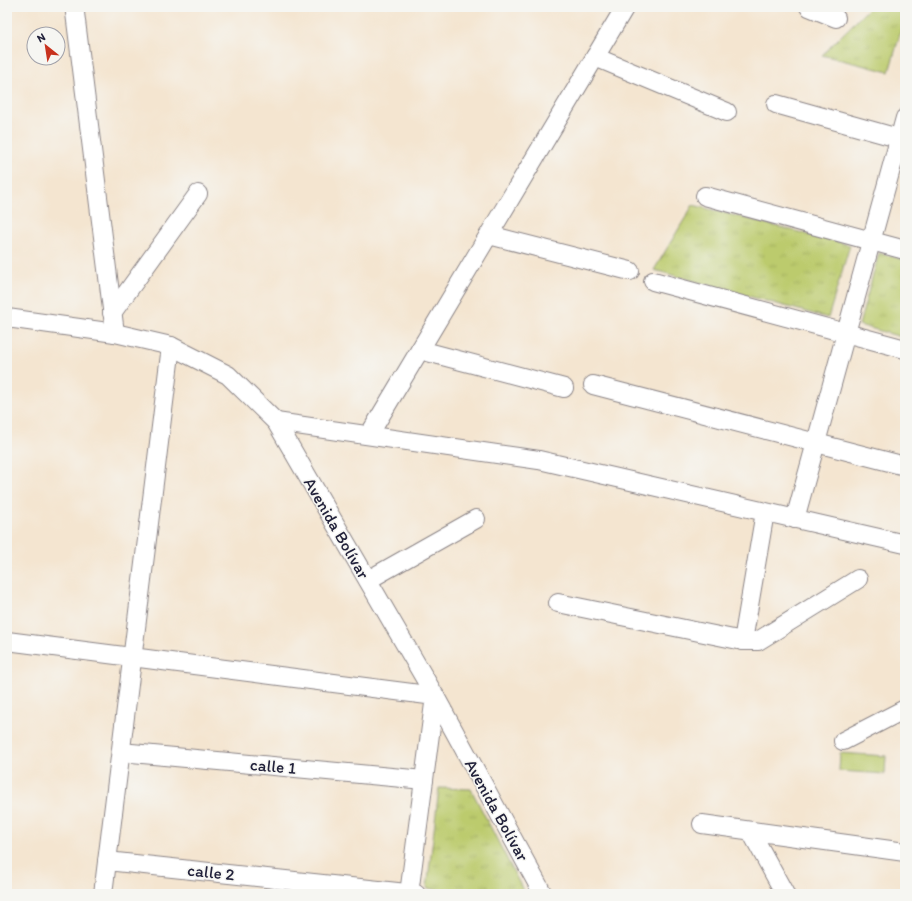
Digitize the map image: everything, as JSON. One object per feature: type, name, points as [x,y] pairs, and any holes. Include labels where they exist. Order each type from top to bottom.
[{"type":"street","points":[[76,7],[75,13],[115,333]]},
{"type":"street","points":[[369,435],[626,7]]},
{"type":"street","points":[[809,7],[836,18]]},
{"type":"street","points":[[595,57],[727,112]]},
{"type":"street","points":[[776,104],[902,139]]},
{"type":"street","points":[[795,519],[871,242],[902,139],[905,118]]},
{"type":"street","points":[[112,313],[198,194]]},
{"type":"street","points":[[705,196],[905,250]]},
{"type":"street","points":[[489,235],[630,270]]},
{"type":"street","points":[[653,281],[905,349]]},
{"type":"street","name":"Avenida Bolívar","points":[[7,318],[115,333],[171,346],[228,375],[276,422],[435,696],[543,894]]},
{"type":"street","points":[[103,894],[171,346]]},
{"type":"street","points":[[420,350],[564,388]]},
{"type":"street","points":[[593,385],[905,466]]},
{"type":"street","points":[[276,422],[538,460],[905,544]]},
{"type":"street","points":[[743,641],[765,512]]},
{"type":"street","points":[[368,580],[476,519]]},
{"type":"street","points":[[558,603],[743,641],[758,641],[858,579]]},
{"type":"street","points":[[7,641],[435,696],[424,780],[412,894]]},
{"type":"street","points":[[843,741],[905,709]]},
{"type":"street","name":"calle 1","points":[[121,752],[424,780]]},
{"type":"street","points":[[702,824],[751,832],[905,852]]},
{"type":"street","points":[[751,832],[785,894]]},
{"type":"street","name":"calle 2","points":[[107,861],[412,894]]},
{"type":"green space","points":[[870,7],[905,7],[905,17],[889,72],[822,55]]},
{"type":"green space","points":[[693,205],[850,245],[828,318],[654,270]]},
{"type":"green space","points":[[879,253],[905,260],[905,338],[859,325]]},
{"type":"green space","points":[[840,753],[886,756],[885,774],[839,771]]},
{"type":"green space","points":[[439,788],[471,789],[525,894],[462,894],[427,888]]}]
